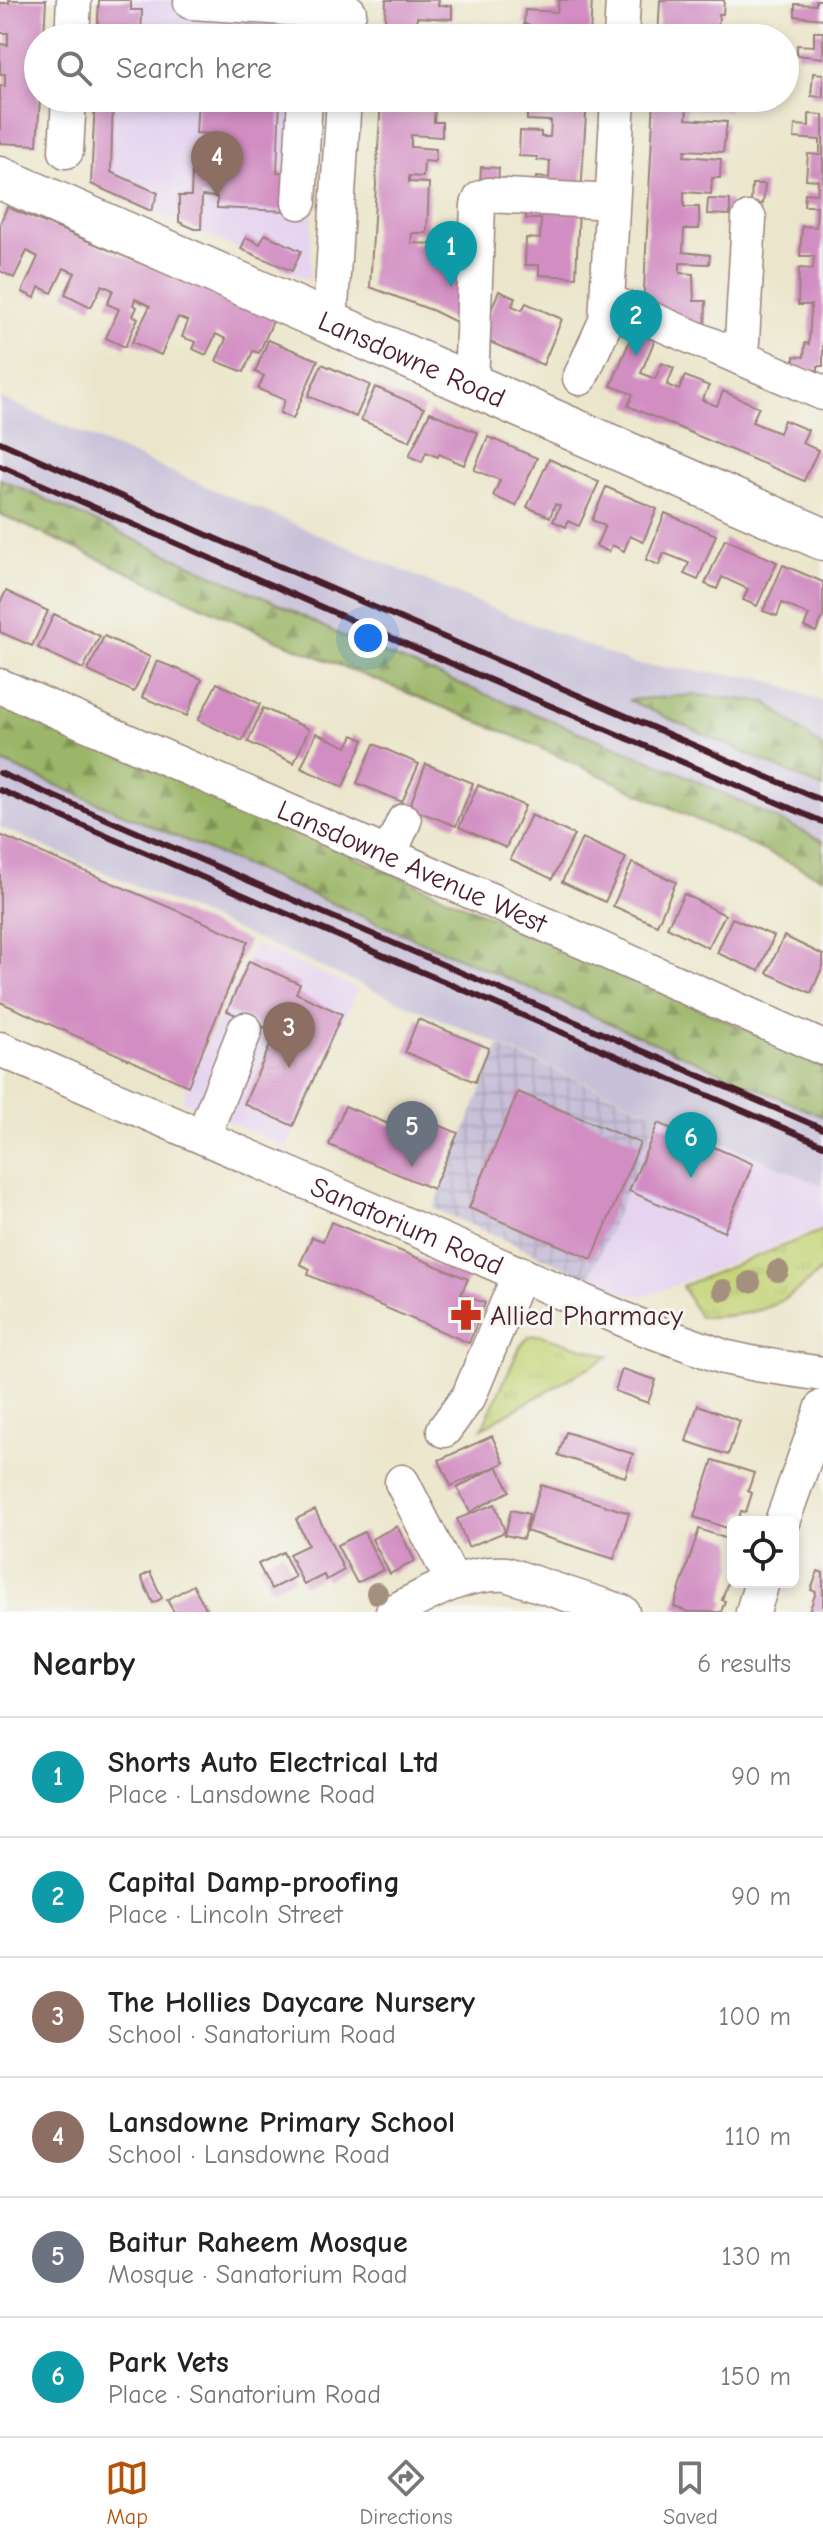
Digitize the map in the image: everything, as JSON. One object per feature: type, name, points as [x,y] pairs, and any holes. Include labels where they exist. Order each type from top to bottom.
[{"type":"main road","name":"Lansdowne Road","points":[[0,178],[823,539]]},
{"type":"street","points":[[73,24],[74,0]]},
{"type":"street","points":[[622,24],[623,0]]},
{"type":"street","points":[[191,2],[309,16],[348,17]]},
{"type":"street","points":[[66,151],[68,112]]},
{"type":"street","points":[[299,202],[304,112]]},
{"type":"street","points":[[330,323],[343,112]]},
{"type":"street","points":[[580,378],[606,321],[617,112]]},
{"type":"street","points":[[471,384],[478,205],[481,198],[489,195],[612,202]]},
{"type":"street","points":[[741,358],[749,219]]},
{"type":"street","points":[[608,301],[823,393]]},
{"type":"street","name":"Lansdowne Avenue West","points":[[0,686],[823,1048]]},
{"type":"street","points":[[389,855],[404,821]]},
{"type":"street","points":[[203,1136],[245,1030]]},
{"type":"street","name":"Sanatorium Road","points":[[0,1049],[644,1328],[724,1357],[823,1374]]},
{"type":"street","points":[[444,1430],[469,1396],[520,1273]]},
{"type":"street","points":[[784,1516],[823,1407]]},
{"type":"street","points":[[402,1482],[453,1582]]},
{"type":"street","points":[[393,1612],[473,1575],[506,1574],[622,1612]]},
{"type":"street","points":[[753,1612],[760,1588]]},
{"type":"shaded area","points":[[99,0],[323,0],[322,24],[98,24]]},
{"type":"shaded area","points":[[94,112],[317,112],[310,280],[91,184]]},
{"type":"shaded area","points":[[0,398],[476,602],[634,664],[762,678],[823,702],[823,865],[0,494]]},
{"type":"shaded area","points":[[0,711],[823,1062],[823,1186],[0,827]]},
{"type":"shaded area","points":[[254,944],[357,989],[287,1148],[182,1100]]},
{"type":"shaded area","points":[[499,1046],[659,1115],[589,1278],[434,1208]]},
{"type":"shaded area","points":[[659,1115],[823,1186],[823,1227],[649,1295],[628,1294],[589,1278]]},
{"type":"green space","points":[[0,479],[285,607],[346,638],[676,771],[823,841],[823,878],[519,738],[277,640],[0,514]]},
{"type":"green space","points":[[696,695],[766,702],[823,748],[823,788],[628,700]]},
{"type":"green space","points":[[0,705],[203,790],[823,1063],[823,1117],[0,761]]},
{"type":"green space","points":[[823,1230],[823,1268],[795,1293],[767,1308],[736,1315],[699,1317],[682,1286]]},
{"type":"green space","points":[[541,1335],[609,1356],[482,1428],[521,1345],[529,1336]]},
{"type":"building","points":[[9,0],[46,0],[45,24],[24,24],[24,112],[39,112],[37,145],[0,143],[0,86],[5,86],[5,74],[0,74],[0,44],[8,45],[8,33],[0,33],[0,3],[9,3]]},
{"type":"building","points":[[99,0],[131,0],[131,10],[142,10],[142,24],[98,24]]},
{"type":"building","points":[[386,0],[439,0],[438,5],[452,6],[452,19],[417,17],[417,23],[434,24],[385,24]]},
{"type":"building","points":[[559,0],[592,0],[591,24],[524,24],[525,10],[557,12]]},
{"type":"building","points":[[660,0],[724,0],[718,24],[659,24]]},
{"type":"building","points":[[816,0],[823,0],[823,19],[795,16],[795,4],[816,5]]},
{"type":"building","points":[[814,32],[823,32],[823,58],[799,55],[799,45],[814,46]]},
{"type":"building","points":[[813,73],[823,74],[823,97],[811,96]]},
{"type":"building","points":[[94,112],[113,112],[111,172],[158,193],[151,211],[91,184]]},
{"type":"building","points":[[197,112],[279,112],[277,172],[289,173],[287,211],[217,208],[217,197],[202,196],[201,229],[179,222],[179,196],[191,196],[193,146],[224,147],[224,135],[196,133]]},
{"type":"building","points":[[380,112],[435,112],[434,122],[442,122],[442,137],[411,135],[411,147],[436,149],[435,162],[424,161],[423,177],[409,176],[409,182],[429,183],[427,233],[412,233],[411,243],[469,243],[464,326],[370,287]]},
{"type":"building","points":[[527,112],[586,112],[581,194],[535,191],[536,177],[549,178],[550,161],[519,156],[520,131],[541,132],[541,137],[550,137],[551,121],[527,120]]},
{"type":"building","points":[[653,112],[687,112],[686,119],[727,122],[723,152],[685,150],[684,156],[721,159],[720,178],[712,178],[711,194],[684,192],[684,207],[699,207],[699,229],[684,229],[683,252],[710,255],[709,264],[680,263],[680,273],[693,274],[694,301],[706,301],[705,332],[643,307]]},
{"type":"building","points":[[809,114],[823,115],[823,366],[818,366],[818,370],[794,369],[794,356],[804,357],[805,343],[809,344],[811,305],[798,305],[799,268],[813,269],[814,256],[800,256],[802,226],[816,227],[817,206],[804,206],[805,193],[817,194],[818,180],[806,179],[808,154],[820,155],[820,140],[794,138],[795,125],[809,126]]},
{"type":"building","points":[[481,167],[499,168],[498,186],[480,185]]},
{"type":"building","points":[[752,184],[765,184],[763,204],[751,203]]},
{"type":"building","points":[[708,199],[730,200],[730,215],[707,214]]},
{"type":"building","points":[[527,204],[579,207],[576,277],[539,275],[539,265],[525,265],[526,238],[540,239],[541,219],[526,219]]},
{"type":"building","points":[[7,207],[274,319],[259,353],[253,351],[244,372],[216,361],[226,339],[216,334],[206,355],[193,349],[196,342],[182,337],[188,321],[178,317],[161,355],[132,342],[150,306],[135,299],[133,305],[137,307],[133,316],[138,318],[125,347],[106,338],[119,309],[107,304],[113,290],[102,285],[91,307],[65,294],[75,273],[64,268],[52,293],[39,287],[35,298],[22,292],[38,257],[27,251],[14,278],[0,271],[0,224]]},
{"type":"building","points":[[265,234],[301,251],[292,271],[241,249],[246,237],[260,244]]},
{"type":"building","points":[[499,291],[515,298],[512,306],[522,310],[526,303],[562,319],[543,365],[483,339],[483,328]]},
{"type":"building","points":[[639,318],[660,327],[641,373],[655,379],[662,363],[674,368],[667,385],[679,390],[685,376],[709,386],[702,400],[717,406],[723,391],[759,407],[752,422],[779,433],[784,420],[808,430],[802,443],[818,450],[804,481],[628,406],[633,394],[611,386]]},
{"type":"building","points":[[268,340],[318,360],[293,419],[280,413],[285,400],[258,389],[264,376],[255,372]]},
{"type":"building","points":[[322,364],[370,385],[356,417],[308,396]]},
{"type":"building","points":[[375,387],[424,408],[410,441],[361,420]]},
{"type":"building","points":[[430,412],[478,433],[464,465],[439,454],[438,457],[426,452],[422,462],[409,456]]},
{"type":"building","points":[[488,437],[537,458],[516,506],[493,496],[500,480],[474,470]]},
{"type":"building","points":[[549,459],[599,482],[579,526],[568,521],[566,527],[553,521],[560,506],[555,504],[550,517],[527,507]]},
{"type":"building","points":[[606,487],[657,509],[643,542],[630,536],[624,551],[612,545],[609,552],[596,546],[605,526],[592,520]]},
{"type":"building","points":[[665,513],[716,535],[698,580],[684,574],[689,563],[664,553],[659,565],[646,560]]},
{"type":"building","points":[[725,539],[777,562],[757,606],[743,600],[748,589],[722,577],[717,589],[705,584]]},
{"type":"building","points":[[783,565],[823,582],[823,617],[816,632],[804,627],[809,615],[782,603],[777,616],[763,611]]},
{"type":"building","points":[[6,591],[48,611],[32,646],[0,632],[0,603]]},
{"type":"building","points":[[54,614],[100,636],[83,669],[38,648]]},
{"type":"building","points":[[104,636],[150,657],[134,692],[88,671]]},
{"type":"building","points":[[157,661],[202,679],[187,716],[142,697]]},
{"type":"building","points":[[217,683],[260,704],[242,741],[198,720]]},
{"type":"building","points":[[263,708],[309,729],[294,763],[248,742]]},
{"type":"building","points":[[316,733],[347,747],[353,735],[364,740],[343,787],[301,768]]},
{"type":"building","points":[[374,744],[419,764],[402,802],[357,783]]},
{"type":"building","points":[[426,764],[473,783],[456,826],[409,808]]},
{"type":"building","points":[[478,785],[525,806],[506,848],[459,827]]},
{"type":"building","points":[[531,815],[574,835],[552,879],[510,859]]},
{"type":"building","points":[[0,835],[248,941],[188,1086],[0,1002]]},
{"type":"building","points":[[582,838],[626,858],[605,902],[562,882]]},
{"type":"building","points":[[632,863],[676,882],[657,925],[613,906]]},
{"type":"building","points":[[684,894],[725,915],[708,948],[667,927]]},
{"type":"building","points":[[732,918],[774,936],[759,971],[717,953]]},
{"type":"building","points":[[784,936],[823,955],[823,966],[811,993],[767,973]]},
{"type":"building","points":[[249,961],[300,984],[296,993],[342,1014],[293,1126],[244,1104],[276,1032],[227,1011]]},
{"type":"building","points":[[418,1019],[489,1048],[475,1082],[405,1052]]},
{"type":"building","points":[[518,1092],[640,1143],[592,1259],[469,1208]]},
{"type":"building","points":[[345,1106],[427,1140],[434,1123],[458,1133],[433,1189],[329,1145]]},
{"type":"building","points":[[658,1123],[753,1164],[724,1232],[629,1191]]},
{"type":"building","points":[[331,1222],[468,1279],[461,1294],[485,1303],[469,1343],[308,1275],[310,1269],[300,1264],[312,1237],[323,1241]]},
{"type":"building","points":[[622,1369],[656,1380],[648,1403],[615,1391]]},
{"type":"building","points":[[698,1405],[740,1421],[728,1455],[686,1441]]},
{"type":"building","points":[[566,1432],[633,1454],[625,1477],[558,1455]]},
{"type":"building","points":[[492,1436],[504,1463],[451,1486],[439,1460]]},
{"type":"building","points":[[713,1460],[754,1473],[746,1512],[741,1511],[740,1516],[727,1516],[727,1528],[694,1517]]},
{"type":"building","points":[[497,1466],[510,1491],[470,1512],[457,1488]]},
{"type":"building","points":[[541,1485],[629,1513],[614,1559],[526,1531]]},
{"type":"building","points":[[495,1504],[505,1532],[468,1547],[457,1519]]},
{"type":"building","points":[[315,1510],[344,1570],[326,1580],[324,1575],[304,1585],[289,1554],[308,1545],[296,1519]]},
{"type":"building","points":[[511,1510],[529,1514],[523,1539],[505,1535]]},
{"type":"building","points":[[397,1526],[415,1561],[390,1574],[372,1539]]},
{"type":"building","points":[[699,1529],[727,1539],[727,1584],[721,1612],[689,1612],[674,1607]]},
{"type":"building","points":[[364,1532],[383,1570],[357,1583],[337,1545]]},
{"type":"building","points":[[283,1552],[295,1577],[271,1589],[258,1564]]},
{"type":"building","points":[[818,1571],[823,1573],[823,1612],[809,1612],[816,1592],[811,1590]]},
{"type":"building","points":[[150,1572],[162,1598],[153,1603],[141,1577]]},
{"type":"building","points":[[193,1585],[208,1612],[174,1612],[167,1600]]},
{"type":"railway","points":[[0,442],[823,801]]},
{"type":"railway","points":[[0,466],[823,822]]},
{"type":"railway","points":[[0,773],[823,1129]]},
{"type":"railway","points":[[0,790],[823,1145]]},
{"type":"place","name":"Lansdowne Primary School","points":[[217,197]]},
{"type":"place","name":"Shorts Auto Electrical Ltd","points":[[451,287]]},
{"type":"place","name":"Capital Damp-proofing","points":[[636,356]]},
{"type":"place","name":"The Hollies Daycare Nursery","points":[[289,1068]]},
{"type":"place","name":"Baitur Raheem Mosque","points":[[412,1167]]},
{"type":"place","name":"Park Vets","points":[[691,1178]]},
{"type":"place","name":"Allied Pharmacy","points":[[466,1315]]}]
